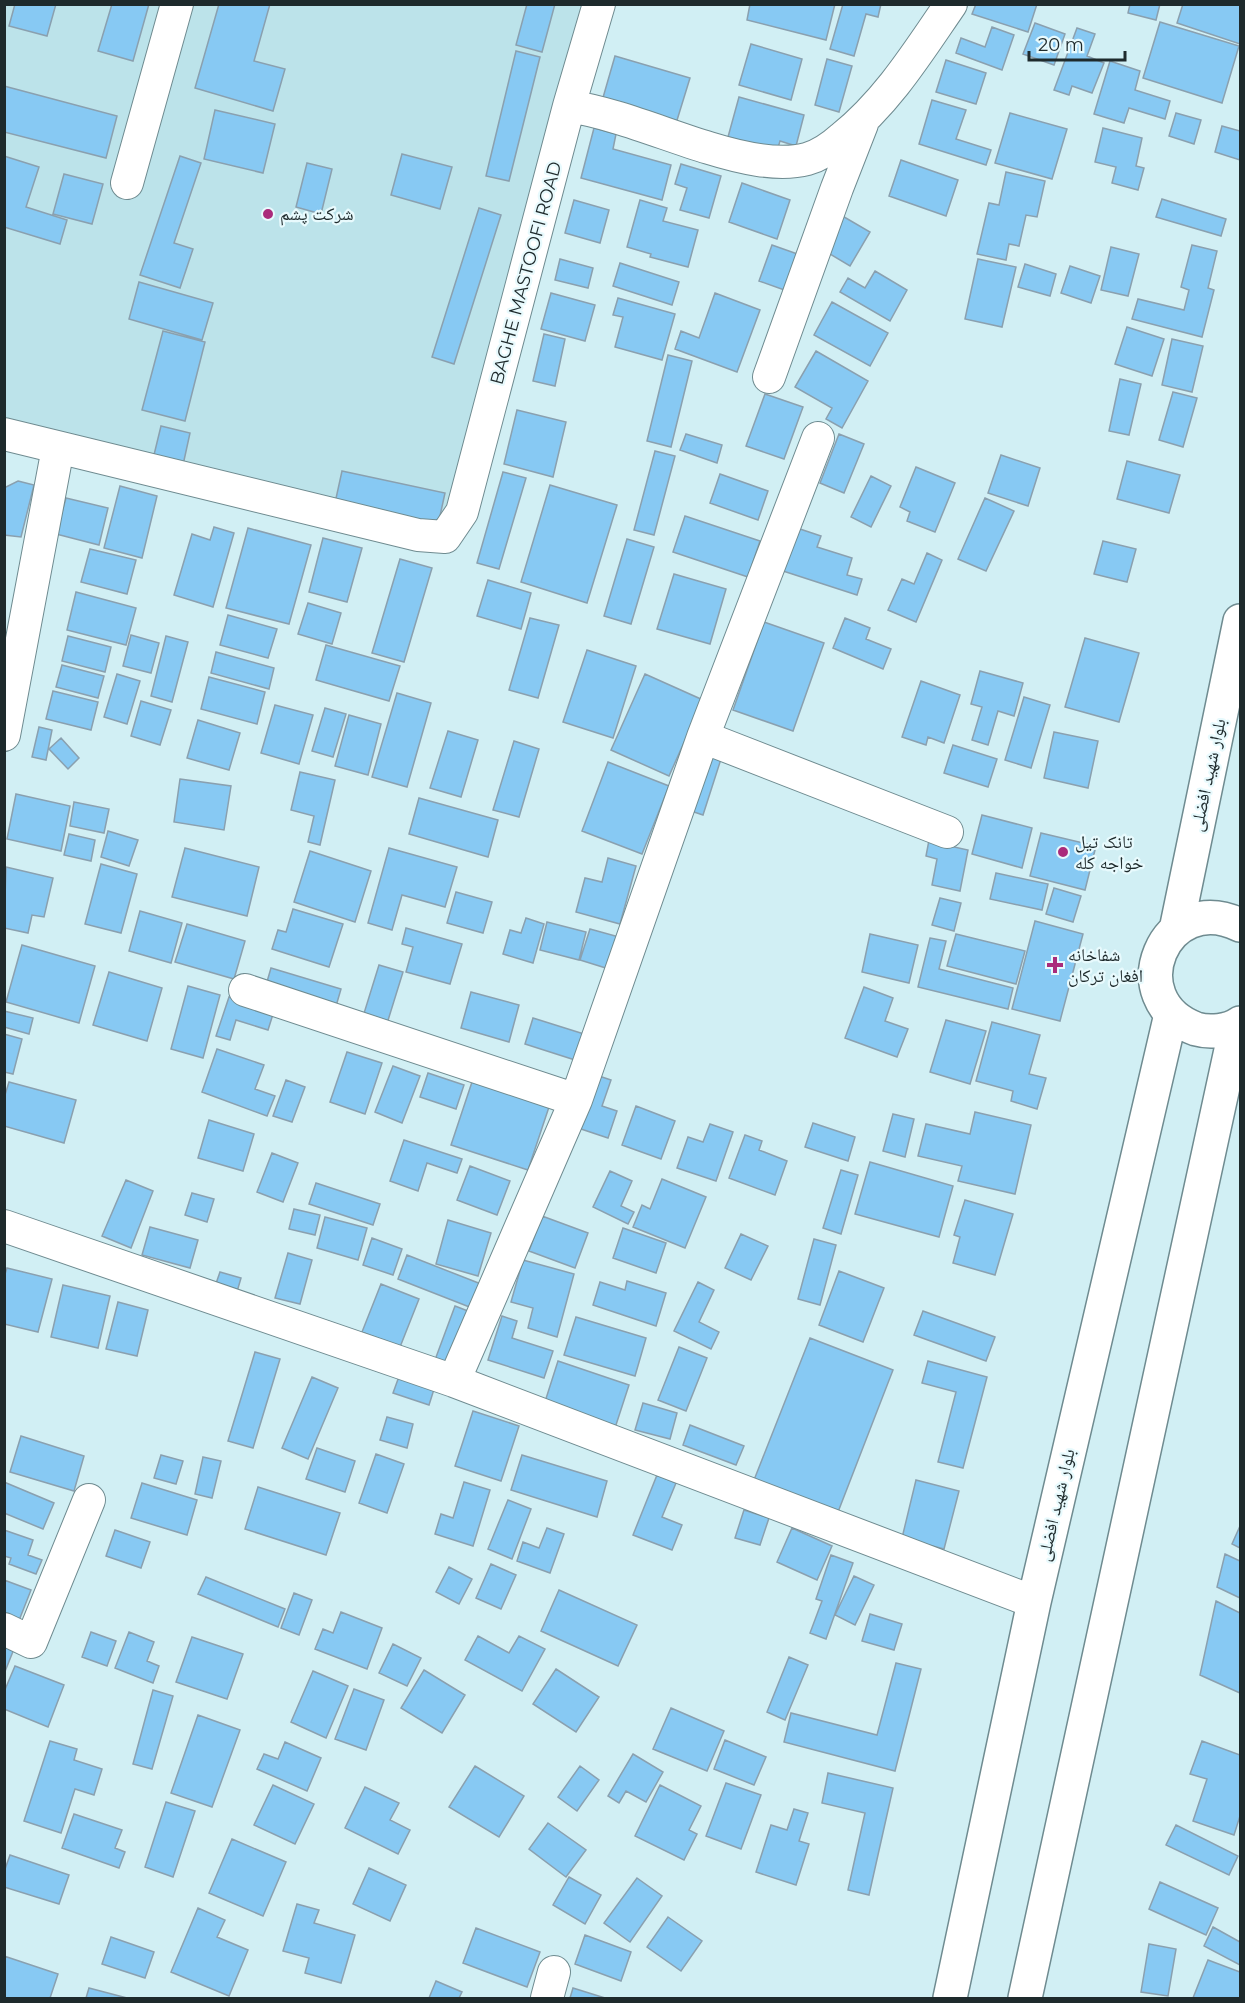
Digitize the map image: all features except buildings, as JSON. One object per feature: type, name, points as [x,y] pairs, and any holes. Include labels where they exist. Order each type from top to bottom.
[{"type":"main road","name":"بلوار شهید افضلی","points":[[1176,930],[1240,621]]},
{"type":"main road","points":[[1025,1998],[1238,1025],[1219,1031],[1201,1030],[1184,1024],[1171,1014],[1158,993],[1155,971],[1165,942],[1176,930],[1190,921],[1207,917],[1224,918],[1240,925]]},
{"type":"main road","name":"بلوار شهید افضلی","points":[[950,1998],[1034,1602],[1171,1014]]},
{"type":"street","points":[[127,183],[177,4]]},
{"type":"street","name":"BAGHE MASTOOFI ROAD","points":[[58,448],[418,535],[445,537],[462,513],[569,106],[599,4]]},
{"type":"street","points":[[569,106],[590,110],[712,149],[757,160],[807,159],[829,149],[864,121],[895,85],[951,4]]},
{"type":"street","points":[[769,377],[837,188],[864,121]]},
{"type":"street","points":[[454,1381],[576,1100],[703,737],[818,438]]},
{"type":"street","points":[[4,735],[58,448],[12,442]]},
{"type":"street","points":[[703,737],[947,832]]},
{"type":"street","points":[[245,990],[576,1100]]},
{"type":"street","points":[[4,1226],[454,1381],[1034,1602]]},
{"type":"street","points":[[4,1629],[31,1642],[89,1500]]},
{"type":"shaded area","name":"شرکت پشم","points":[[4,5],[591,5],[443,528],[5,423]]},
{"type":"place","name":"شرکت پشم","points":[[268,214]]},
{"type":"place","name":"تانک تیل خواجه کله","points":[[1063,852]]},
{"type":"place","name":"شفاخانه افغان ترکان","points":[[1055,965]]}]
